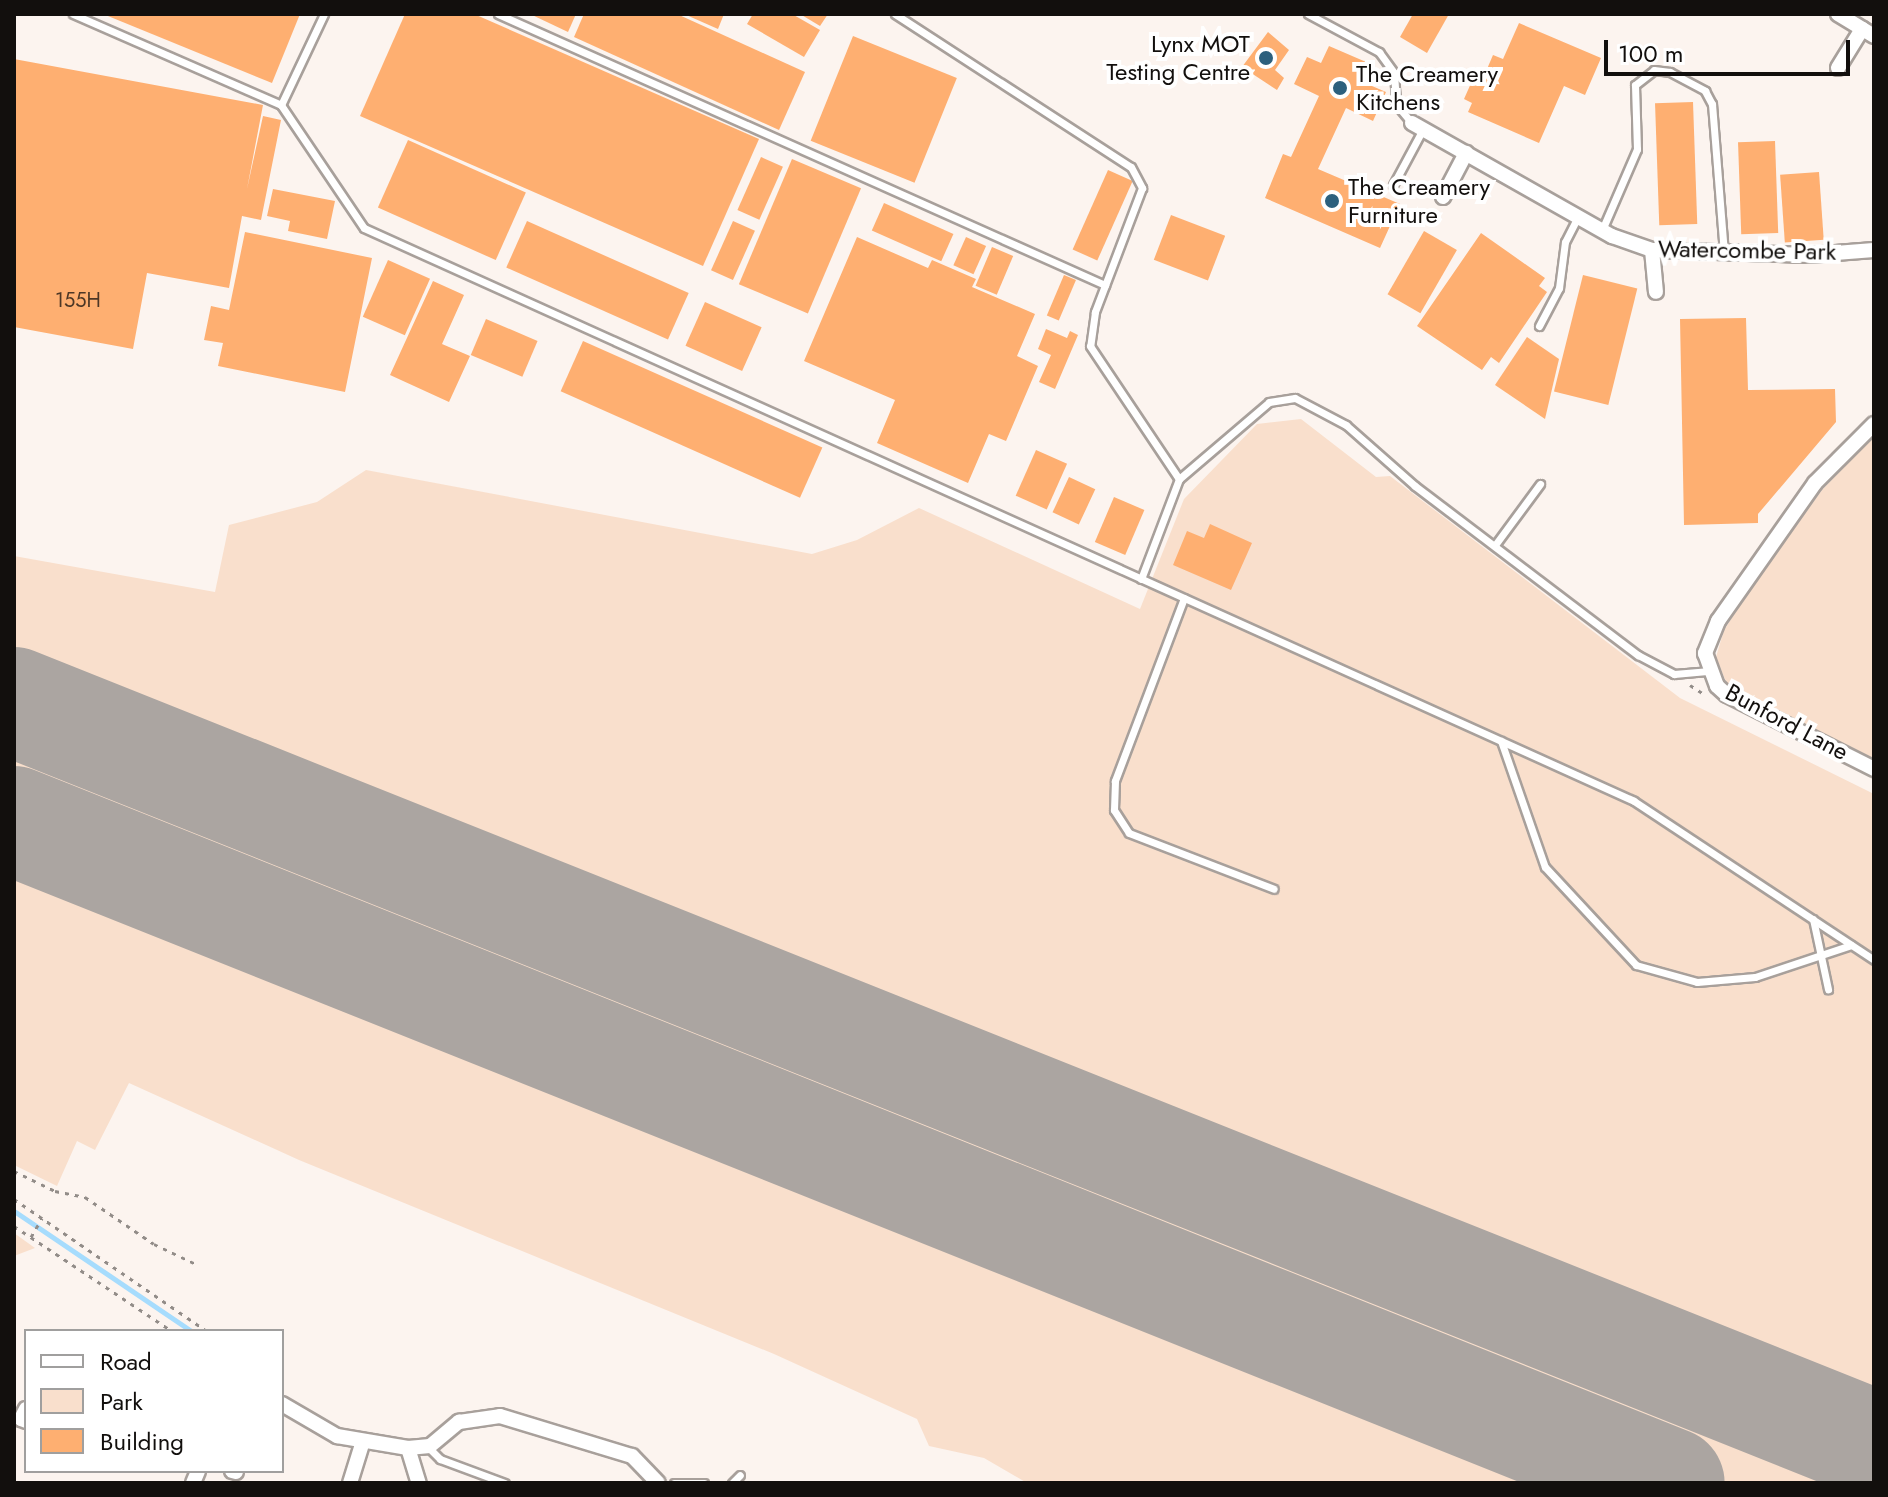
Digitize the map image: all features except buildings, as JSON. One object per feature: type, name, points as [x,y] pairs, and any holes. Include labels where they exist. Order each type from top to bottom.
[{"type":"street","points":[[1838,14],[1868,33],[1838,68]]},
{"type":"street","name":"Watercombe Park","points":[[1417,126],[1602,230],[1652,250],[1810,255],[1874,250]]},
{"type":"street","points":[[1443,197],[1466,153]]},
{"type":"street","points":[[1652,250],[1656,292]]},
{"type":"street","name":"Bunford Lane","points":[[1874,424],[1815,483],[1718,621],[1705,653],[1710,671],[1727,695],[1874,769]]},
{"type":"street","points":[[284,1405],[337,1436],[408,1448],[426,1446],[459,1422],[500,1416],[632,1456],[658,1483]]},
{"type":"street","points":[[350,1483],[363,1441]]},
{"type":"street","points":[[408,1448],[419,1483]]},
{"type":"lane","points":[[73,14],[281,105],[364,228],[1634,801],[1874,960]]},
{"type":"lane","points":[[281,105],[324,14]]},
{"type":"lane","points":[[498,14],[1105,285]]},
{"type":"lane","points":[[895,14],[1131,167],[1142,188],[1105,285],[1090,346],[1179,479]]},
{"type":"lane","points":[[1308,14],[1379,52],[1394,73],[1396,104],[1417,126],[1393,185]]},
{"type":"lane","points":[[1602,230],[1637,149],[1635,85],[1654,70],[1670,72],[1705,91],[1712,104],[1724,252]]},
{"type":"lane","points":[[1539,326],[1559,288],[1565,242],[1578,217]]},
{"type":"lane","points":[[1141,579],[1179,479],[1269,402],[1295,398],[1346,425],[1415,486],[1638,655],[1674,674],[1710,671]]},
{"type":"lane","points":[[1495,545],[1540,484]]},
{"type":"lane","points":[[1184,598],[1115,781],[1114,810],[1129,833],[1274,889]]},
{"type":"lane","points":[[1501,741],[1545,867],[1636,965],[1697,982],[1755,977],[1851,945]]},
{"type":"lane","points":[[1813,919],[1828,989]]},
{"type":"lane","points":[[426,1446],[440,1459],[505,1483]]},
{"type":"lane","points":[[732,1483],[740,1475]]},
{"type":"lane","points":[[674,1483],[704,1483]]},
{"type":"path","points":[[14,1171],[55,1191],[85,1197],[154,1244],[196,1264]]},
{"type":"path","points":[[14,1199],[204,1329]]},
{"type":"path","points":[[31,1237],[41,1218]]},
{"type":"path","points":[[14,1226],[169,1329]]},
{"type":"green space","points":[[1301,419],[1376,477],[1390,476],[1680,698],[1874,794],[1874,1483],[1027,1483],[984,1458],[929,1446],[917,1419],[774,1354],[299,1160],[129,1083],[95,1150],[77,1141],[57,1186],[14,1165],[14,556],[215,592],[229,525],[317,502],[366,470],[812,554],[857,540],[919,508],[1140,609],[1184,499],[1257,424]]},
{"type":"green space","points":[[1874,436],[1874,763],[1728,687],[1716,657],[1724,630],[1752,587],[1822,490]]},
{"type":"green space","points":[[14,1233],[35,1248],[14,1256]]},
{"type":"waterway","points":[[14,1211],[188,1329]]},
{"type":"runway","points":[[14,702],[1874,1445]]},
{"type":"runway","points":[[14,821],[1670,1483]]},
{"type":"place","name":"Lynx MOT Testing Centre","points":[[1266,58]]},
{"type":"place","name":"The Creamery Kitchens","points":[[1340,88]]},
{"type":"place","name":"The Creamery Furniture","points":[[1332,201]]}]
